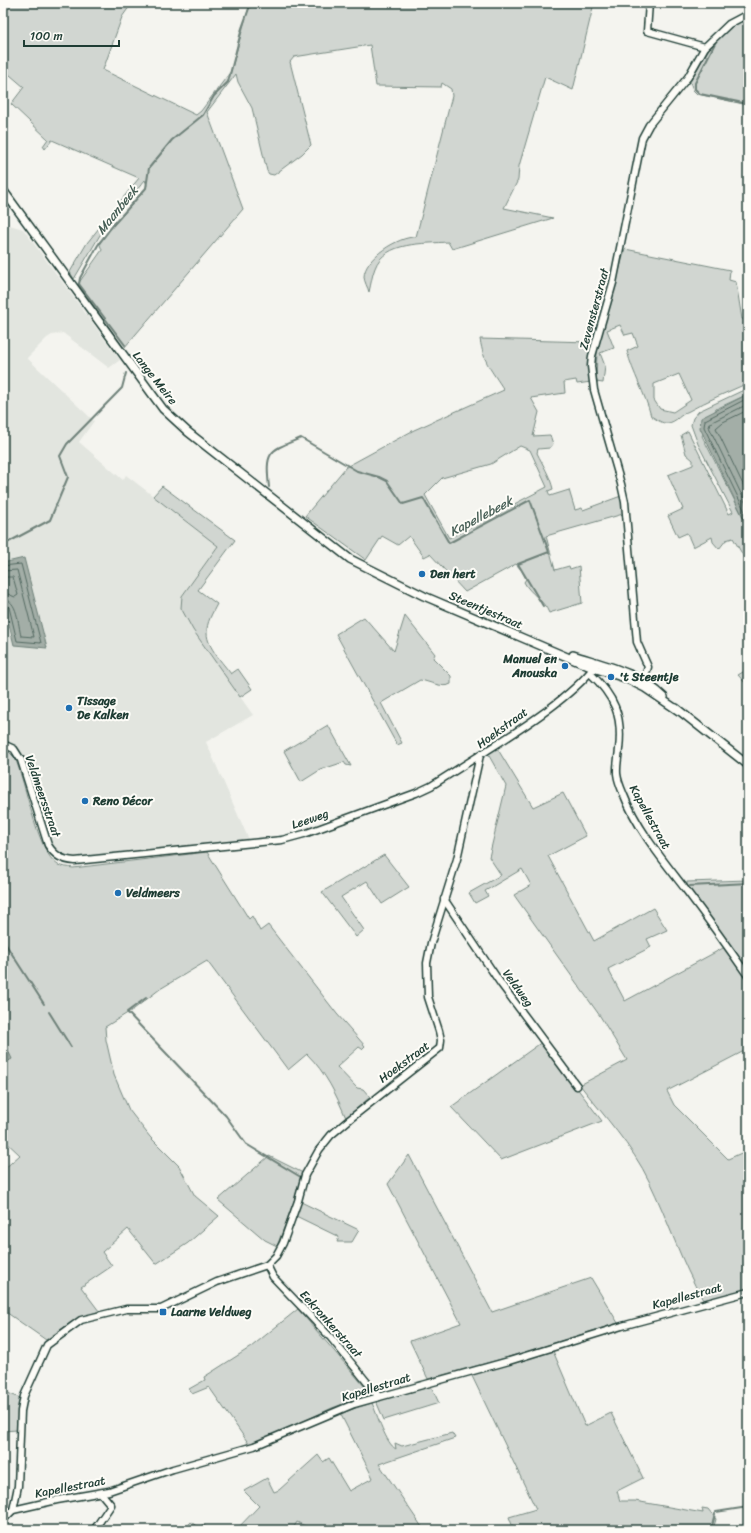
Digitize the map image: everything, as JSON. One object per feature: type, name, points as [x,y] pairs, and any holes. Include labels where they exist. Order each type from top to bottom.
[{"type":"street","points":[[648,3],[647,31],[705,47]]},
{"type":"street","name":"Zevensterstraat","points":[[643,684],[648,667],[637,642],[625,502],[622,484],[594,390],[592,356],[613,283],[642,138],[649,125],[688,77],[705,47],[728,24],[748,14]]},
{"type":"street","name":"Lange Meire","points":[[3,190],[163,409],[188,432],[350,559],[368,568]]},
{"type":"street","name":"Steentjestraat","points":[[368,568],[424,596],[531,642],[593,668],[643,684],[748,765]]},
{"type":"street","name":"Hoekstraat","points":[[267,1265],[276,1256],[283,1243],[298,1202],[305,1175],[319,1150],[331,1135],[440,1048],[439,1031],[428,997],[427,964],[456,859],[480,755],[545,711],[593,668]]},
{"type":"street","name":"Kapellestraat","points":[[593,668],[601,684],[616,704],[620,734],[616,775],[623,795],[658,856],[686,890],[748,976]]},
{"type":"street","name":"Veldmeersstraat","points":[[3,744],[14,749],[21,760],[48,845],[53,853],[67,861],[132,855]]},
{"type":"street","name":"Leeweg","points":[[132,855],[260,843],[304,834],[416,793],[431,786],[480,755]]},
{"type":"street","name":"Veldweg","points":[[444,899],[501,984],[577,1086]]},
{"type":"street","points":[[3,1520],[13,1510],[18,1486],[22,1404],[36,1369],[48,1345],[82,1320],[126,1309],[161,1309],[217,1282],[267,1265]]},
{"type":"street","name":"Eekronkerstraat","points":[[267,1265],[273,1277],[331,1338],[378,1397]]},
{"type":"street","name":"Kapellestraat","points":[[13,1510],[57,1500],[101,1493],[254,1446],[324,1416],[378,1397],[509,1361],[622,1326],[748,1292]]},
{"type":"street","points":[[94,1530],[111,1505],[101,1493]]},
{"type":"shaded area","points":[[3,3],[132,3],[122,17],[103,70],[196,115],[201,111],[231,71],[250,3],[255,3],[254,7],[316,3],[594,3],[573,90],[545,77],[519,166],[518,180],[504,208],[553,218],[452,249],[448,242],[417,244],[396,248],[380,259],[374,271],[369,292],[364,277],[370,263],[376,256],[392,244],[401,240],[416,237],[452,96],[451,89],[442,83],[441,87],[376,86],[370,45],[294,57],[290,62],[311,145],[302,154],[274,175],[269,174],[267,171],[252,108],[238,82],[236,74],[207,112],[243,209],[124,348],[78,284],[102,250],[99,242],[145,190],[147,185],[145,180],[100,235],[74,279],[70,272],[87,243],[139,178],[52,140],[45,149],[43,146],[48,139],[11,104],[24,87],[3,69]]},
{"type":"shaded area","points":[[748,15],[748,105],[697,94],[693,90],[690,82],[710,47],[722,31]]},
{"type":"shaded area","points":[[3,223],[23,229],[120,360],[109,368],[63,333],[52,335],[47,338],[27,358],[94,421],[79,442],[123,480],[126,475],[218,546],[182,596],[193,630],[253,715],[206,742],[249,840],[72,857],[62,855],[51,844],[24,758],[18,749],[11,743],[3,740]]},
{"type":"shaded area","points":[[625,249],[730,270],[729,280],[736,282],[742,319],[748,320],[748,383],[703,403],[686,412],[674,421],[664,423],[651,416],[646,399],[632,368],[627,351],[638,346],[633,333],[625,335],[620,325],[607,330],[614,348],[600,353],[605,366],[603,383],[596,382],[597,352]],"holes":[[[679,374],[691,400],[673,412],[660,409],[654,400],[654,384]]]},
{"type":"shaded area","points":[[480,339],[590,342],[588,369],[591,382],[577,384],[576,380],[564,382],[565,393],[531,398],[539,412],[533,436],[550,435],[553,444],[550,448],[538,449],[537,453],[552,484],[553,489],[548,491],[550,496],[569,490],[575,510],[582,508],[583,510],[621,496],[623,514],[546,536],[555,570],[569,566],[570,569],[579,566],[582,603],[549,613],[544,604],[524,582],[526,579],[516,564],[465,592],[430,554],[424,557],[409,536],[398,545],[382,536],[366,560],[305,516],[346,467],[414,430],[504,390],[489,366]],"holes":[[[520,446],[530,450],[547,487],[449,538],[425,495],[442,478],[491,464]]]},
{"type":"shaded area","points":[[748,388],[748,394],[716,409],[702,436],[748,527],[748,564],[733,538],[726,540],[719,549],[713,542],[712,537],[693,547],[687,533],[678,537],[668,516],[683,509],[668,475],[693,465],[693,460],[686,454],[681,435],[688,431],[729,514],[733,512],[698,444],[691,425],[693,418],[699,411]]},
{"type":"shaded area","points":[[162,486],[235,540],[198,590],[217,604],[210,618],[207,629],[208,638],[212,649],[231,674],[238,669],[252,689],[240,697],[193,630],[181,608],[182,596],[218,546],[153,496]]},
{"type":"shaded area","points":[[405,616],[435,654],[433,658],[451,676],[451,684],[444,686],[420,680],[381,703],[402,743],[397,745],[336,634],[364,617],[394,651]]},
{"type":"shaded area","points":[[748,669],[748,686],[738,675]]},
{"type":"shaded area","points":[[328,725],[351,766],[346,765],[344,762],[320,770],[301,782],[284,751]]},
{"type":"shaded area","points":[[497,748],[533,807],[563,793],[586,836],[548,856],[594,941],[653,908],[667,930],[647,939],[651,947],[608,969],[625,1001],[725,947],[748,981],[748,1049],[667,1091],[674,1105],[728,1159],[748,1150],[748,1289],[703,1300],[688,1271],[656,1196],[642,1168],[635,1156],[580,1085],[627,1060],[600,1016],[514,895],[531,885],[522,869],[485,891],[488,896],[475,903],[469,893],[501,875],[489,857],[506,786],[488,754]]},
{"type":"shaded area","points":[[3,749],[15,758],[38,832],[51,858],[58,865],[73,868],[207,852],[249,919],[252,916],[260,931],[268,925],[337,1014],[365,1046],[362,1049],[359,1047],[337,1067],[357,1088],[363,1089],[370,1097],[346,1118],[330,1084],[314,1061],[307,1054],[288,1070],[207,961],[160,989],[134,1009],[105,1027],[106,1040],[114,1075],[129,1110],[150,1137],[179,1166],[195,1196],[219,1216],[188,1243],[156,1264],[128,1229],[102,1252],[112,1266],[81,1287],[99,1311],[70,1323],[46,1340],[3,1310],[3,1170],[20,1155],[3,1139]]},
{"type":"shaded area","points":[[384,855],[409,887],[382,904],[367,881],[341,897],[364,930],[356,937],[322,892]]},
{"type":"shaded area","points":[[748,880],[748,971],[687,887],[687,882]]},
{"type":"shaded area","points":[[542,1042],[602,1121],[501,1160],[451,1107]]},
{"type":"shaded area","points":[[409,1155],[492,1312],[591,1278],[618,1323],[523,1353],[428,1379],[410,1341],[461,1323],[388,1184]]},
{"type":"shaded area","points":[[269,1156],[303,1173],[277,1246],[265,1240],[218,1200]]},
{"type":"shaded area","points":[[301,1202],[359,1230],[352,1242],[337,1242],[339,1237],[296,1216]]},
{"type":"shaded area","points":[[298,1309],[371,1394],[332,1408],[274,1435],[249,1444],[209,1387],[192,1394],[189,1389],[205,1380],[204,1377],[251,1347]]},
{"type":"shaded area","points":[[553,1351],[585,1426],[611,1413],[643,1478],[617,1491],[620,1501],[635,1501],[703,1513],[702,1508],[708,1509],[716,1519],[713,1530],[514,1530],[509,1517],[536,1509],[471,1374]]},
{"type":"shaded area","points":[[431,1386],[439,1403],[384,1420],[376,1401]]},
{"type":"shaded area","points":[[3,1391],[20,1398],[17,1430],[3,1431]]},
{"type":"shaded area","points":[[372,1403],[385,1435],[392,1446],[396,1449],[395,1443],[402,1446],[452,1433],[455,1438],[379,1464],[424,1530],[313,1530],[297,1522],[292,1530],[236,1530],[259,1506],[244,1491],[267,1478],[274,1492],[279,1490],[318,1455],[323,1462],[329,1458],[349,1491],[373,1478],[340,1413]]},
{"type":"shaded area","points":[[191,1522],[200,1529],[203,1524],[209,1530],[184,1530]]},
{"type":"water","points":[[748,394],[748,527],[700,428],[701,418]]},
{"type":"water","points":[[24,558],[47,648],[14,645],[3,600],[3,563]]},
{"type":"water","points":[[7,1048],[12,1059],[5,1063],[3,1056]]},
{"type":"waterway","name":"Maanbeek","points":[[125,345],[79,284],[80,278],[98,245],[113,225],[146,188],[149,168],[172,140],[203,115],[214,96],[228,82],[242,28],[251,3]]},
{"type":"waterway","points":[[716,41],[695,83],[695,89],[700,94],[748,104]]},
{"type":"waterway","name":"Maanbeek","points":[[3,545],[50,520],[68,477],[60,456],[67,444],[122,388],[126,373]]},
{"type":"waterway","name":"Kapellebeek","points":[[269,487],[268,466],[269,459],[272,454],[276,449],[301,438],[357,471],[379,477],[387,481],[403,504],[423,498],[449,543],[530,500],[549,552],[518,564],[543,606]]},
{"type":"waterway","name":"Kapellebeek","points":[[690,886],[748,883]]},
{"type":"waterway","points":[[3,940],[44,1004]]},
{"type":"waterway","points":[[146,998],[127,1012],[226,1116],[246,1144],[299,1176]]},
{"type":"waterway","points":[[49,1012],[71,1047]]},
{"type":"waterway","points":[[716,1512],[748,1507]]},
{"type":"waterway","points":[[711,1530],[715,1514]]},
{"type":"place","name":"Den hert","points":[[422,574]]},
{"type":"place","name":"Manuel en Anouska","points":[[565,666]]},
{"type":"place","name":"'t Steentje","points":[[611,677]]},
{"type":"place","name":"Tissage De Kalken","points":[[69,708]]},
{"type":"place","name":"Reno Décor","points":[[85,801]]},
{"type":"place","name":"Veldmeers","points":[[118,893]]},
{"type":"place","name":"Laarne Veldweg","points":[[163,1312]]}]
